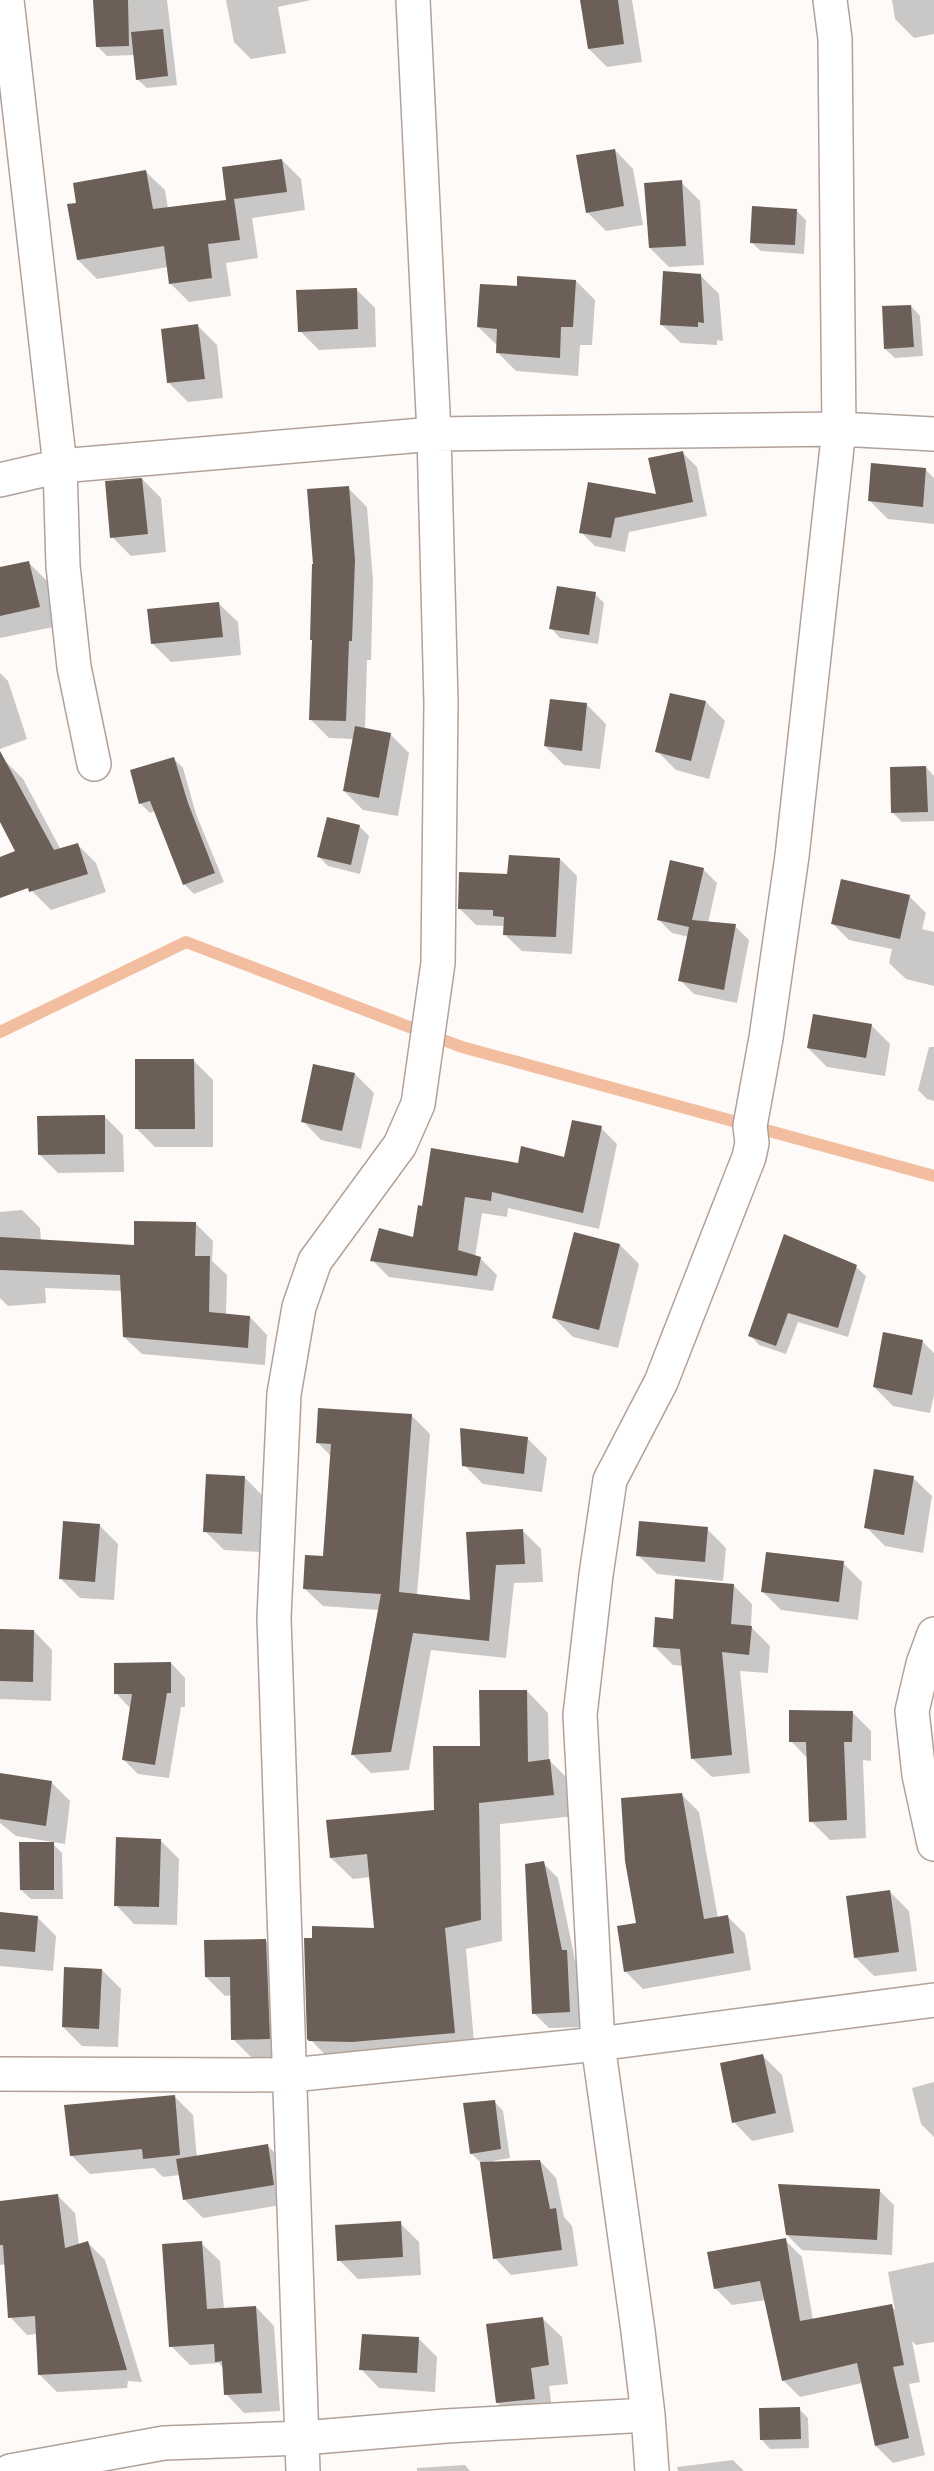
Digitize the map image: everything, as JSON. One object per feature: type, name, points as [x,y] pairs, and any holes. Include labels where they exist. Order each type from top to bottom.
[{"type":"street","points":[[7,0],[60,466],[63,566],[73,656],[94,764]]},
{"type":"street","points":[[303,2471],[274,1618],[284,1394],[299,1307],[315,1261],[400,1145],[418,1104],[438,963],[441,703],[434,434],[413,0]]},
{"type":"street","points":[[652,2471],[648,2415],[598,2044],[580,1715],[596,1575],[610,1480],[661,1382],[749,1156],[752,1143],[750,1126],[766,1038],[792,856],[839,429],[835,39],[830,0]]},
{"type":"street","points":[[0,480],[60,466],[434,434],[839,429],[934,434]]},
{"type":"street","points":[[934,1634],[923,1664],[912,1711],[919,1774],[934,1844]]},
{"type":"street","points":[[0,2074],[291,2075],[598,2044],[934,2000]]},
{"type":"street","points":[[10,2471],[164,2443],[303,2438],[446,2426],[648,2415]]},
{"type":"building","points":[[93,0],[128,0],[129,46],[96,47]]},
{"type":"building","points":[[580,0],[618,0],[624,44],[588,49]]},
{"type":"building","points":[[163,29],[168,76],[136,80],[131,32]]},
{"type":"building","points":[[615,149],[624,206],[586,213],[576,155]]},
{"type":"building","points":[[282,159],[287,192],[234,199],[240,240],[208,244],[212,278],[169,284],[164,246],[77,260],[67,204],[76,203],[73,183],[146,170],[153,209],[226,200],[222,167]]},
{"type":"building","points":[[682,180],[686,246],[649,248],[644,183]]},
{"type":"building","points":[[752,206],[797,209],[795,245],[750,243]]},
{"type":"building","points":[[663,271],[701,274],[704,323],[698,322],[698,327],[660,325]]},
{"type":"building","points":[[517,276],[576,280],[573,327],[561,327],[560,358],[496,353],[497,329],[477,327],[480,284],[517,286]]},
{"type":"building","points":[[357,288],[358,329],[298,332],[296,290]]},
{"type":"building","points":[[911,305],[914,347],[884,349],[882,306]]},
{"type":"building","points":[[198,324],[205,379],[167,383],[161,329]]},
{"type":"building","points":[[683,451],[693,502],[615,518],[611,538],[579,533],[588,482],[656,494],[648,458]]},
{"type":"building","points":[[871,463],[926,468],[923,507],[868,501]]},
{"type":"building","points":[[142,478],[148,534],[110,538],[105,481]]},
{"type":"building","points":[[349,486],[355,560],[346,721],[309,720],[313,564],[307,489]]},
{"type":"building","points":[[29,561],[40,607],[0,616],[0,567]]},
{"type":"building","points":[[557,586],[596,592],[589,635],[549,629]]},
{"type":"building","points":[[219,602],[223,637],[151,644],[147,609]]},
{"type":"building","points":[[670,693],[706,701],[691,761],[655,752]]},
{"type":"building","points":[[550,699],[587,703],[582,751],[544,746]]},
{"type":"building","points":[[355,726],[391,733],[379,798],[343,791]]},
{"type":"building","points":[[0,751],[54,850],[78,843],[88,874],[29,892],[28,888],[0,898],[0,857],[15,851],[0,822]]},
{"type":"building","points":[[174,757],[188,803],[215,873],[183,885],[150,801],[139,804],[130,770]]},
{"type":"building","points":[[926,766],[928,812],[891,813],[890,767]]},
{"type":"building","points":[[327,817],[360,825],[351,865],[317,857]]},
{"type":"building","points":[[509,855],[560,858],[556,937],[503,935],[504,917],[493,916],[493,910],[458,909],[459,872],[507,874]]},
{"type":"building","points":[[670,860],[704,868],[692,920],[736,924],[724,990],[678,981],[689,927],[657,920]]},
{"type":"building","points":[[841,879],[910,895],[900,939],[831,924]]},
{"type":"building","points":[[813,1014],[872,1024],[866,1058],[807,1048]]},
{"type":"building","points":[[135,1059],[194,1059],[195,1129],[135,1129]]},
{"type":"building","points":[[313,1064],[355,1073],[342,1131],[301,1122]]},
{"type":"building","points":[[105,1115],[105,1154],[38,1155],[37,1116]]},
{"type":"building","points":[[572,1120],[602,1126],[583,1213],[492,1192],[491,1201],[465,1197],[458,1250],[481,1257],[477,1276],[370,1261],[379,1228],[413,1237],[418,1205],[422,1206],[431,1148],[518,1163],[521,1146],[564,1157]]},
{"type":"building","points":[[134,1221],[196,1222],[195,1256],[210,1256],[209,1312],[250,1316],[248,1348],[123,1337],[120,1275],[0,1270],[0,1237],[134,1245]]},
{"type":"building","points":[[574,1232],[620,1244],[599,1330],[552,1318]]},
{"type":"building","points":[[784,1234],[857,1265],[838,1328],[788,1313],[776,1346],[748,1336]]},
{"type":"building","points":[[883,1332],[923,1340],[912,1395],[873,1387]]},
{"type":"building","points":[[318,1408],[412,1414],[399,1592],[470,1600],[466,1532],[523,1529],[525,1564],[496,1565],[489,1641],[413,1633],[391,1752],[351,1755],[381,1594],[303,1589],[305,1555],[323,1556],[331,1444],[316,1443]]},
{"type":"building","points":[[460,1428],[528,1437],[524,1474],[462,1466]]},
{"type":"building","points":[[874,1469],[914,1476],[904,1535],[864,1528]]},
{"type":"building","points":[[206,1474],[245,1476],[242,1534],[203,1532]]},
{"type":"building","points":[[63,1521],[100,1524],[95,1582],[59,1579]]},
{"type":"building","points":[[639,1521],[708,1527],[705,1562],[636,1556]]},
{"type":"building","points":[[766,1552],[844,1561],[839,1602],[761,1592]]},
{"type":"building","points":[[675,1579],[734,1584],[731,1624],[752,1626],[749,1655],[722,1652],[732,1755],[691,1759],[680,1649],[653,1647],[655,1617],[673,1619]]},
{"type":"building","points":[[0,1629],[34,1630],[33,1682],[0,1681]]},
{"type":"building","points":[[171,1662],[171,1693],[167,1693],[155,1765],[122,1760],[132,1694],[114,1694],[114,1663]]},
{"type":"building","points":[[479,1690],[527,1690],[528,1762],[550,1759],[554,1795],[479,1803],[481,1920],[445,1928],[455,2033],[352,2042],[309,2041],[307,2039],[304,1938],[312,1938],[312,1926],[374,1928],[367,1854],[330,1858],[326,1820],[434,1810],[433,1746],[480,1746]]},
{"type":"building","points":[[789,1710],[853,1711],[852,1742],[844,1742],[847,1820],[809,1822],[806,1742],[789,1742]]},
{"type":"building","points":[[0,1773],[52,1781],[46,1826],[0,1819]]},
{"type":"building","points":[[682,1793],[704,1919],[728,1915],[734,1953],[624,1972],[617,1926],[636,1923],[625,1861],[621,1798]]},
{"type":"building","points":[[116,1837],[161,1839],[159,1907],[114,1906]]},
{"type":"building","points":[[19,1842],[54,1842],[54,1890],[20,1890]]},
{"type":"building","points":[[544,1861],[562,1950],[567,1950],[570,2012],[532,2014],[525,1864]]},
{"type":"building","points":[[890,1890],[899,1952],[854,1958],[846,1896]]},
{"type":"building","points":[[0,1912],[38,1916],[35,1952],[0,1949]]},
{"type":"building","points":[[266,1939],[270,2039],[231,2040],[230,1977],[205,1977],[204,1940]]},
{"type":"building","points":[[64,1967],[102,1969],[99,2029],[62,2027]]},
{"type":"building","points":[[763,2054],[776,2113],[732,2123],[720,2063]]},
{"type":"building","points":[[175,2095],[180,2155],[143,2159],[142,2149],[70,2156],[64,2105]]},
{"type":"building","points":[[495,2100],[501,2149],[470,2154],[463,2103]]},
{"type":"building","points":[[268,2144],[274,2185],[183,2200],[176,2159]]},
{"type":"building","points":[[540,2160],[550,2209],[556,2208],[562,2250],[493,2259],[480,2162]]},
{"type":"building","points":[[778,2184],[880,2189],[877,2240],[786,2235]]},
{"type":"building","points":[[58,2194],[65,2248],[88,2241],[127,2370],[38,2375],[35,2316],[8,2318],[3,2245],[0,2245],[0,2201]]},
{"type":"building","points":[[401,2221],[403,2257],[337,2261],[335,2225]]},
{"type":"building","points":[[786,2238],[800,2321],[892,2304],[904,2365],[893,2367],[909,2438],[875,2446],[857,2363],[782,2381],[760,2281],[714,2289],[707,2252]]},
{"type":"building","points":[[202,2241],[207,2309],[256,2306],[262,2393],[224,2395],[222,2361],[215,2362],[214,2344],[169,2347],[162,2244]]},
{"type":"building","points":[[543,2317],[549,2365],[531,2368],[535,2399],[496,2403],[486,2324]]},
{"type":"building","points":[[362,2334],[419,2337],[417,2373],[359,2370]]},
{"type":"building","points":[[800,2407],[801,2439],[760,2440],[759,2408]]},
{"type":"waterway","points":[[0,1032],[186,942],[462,1047],[934,1176]]}]
